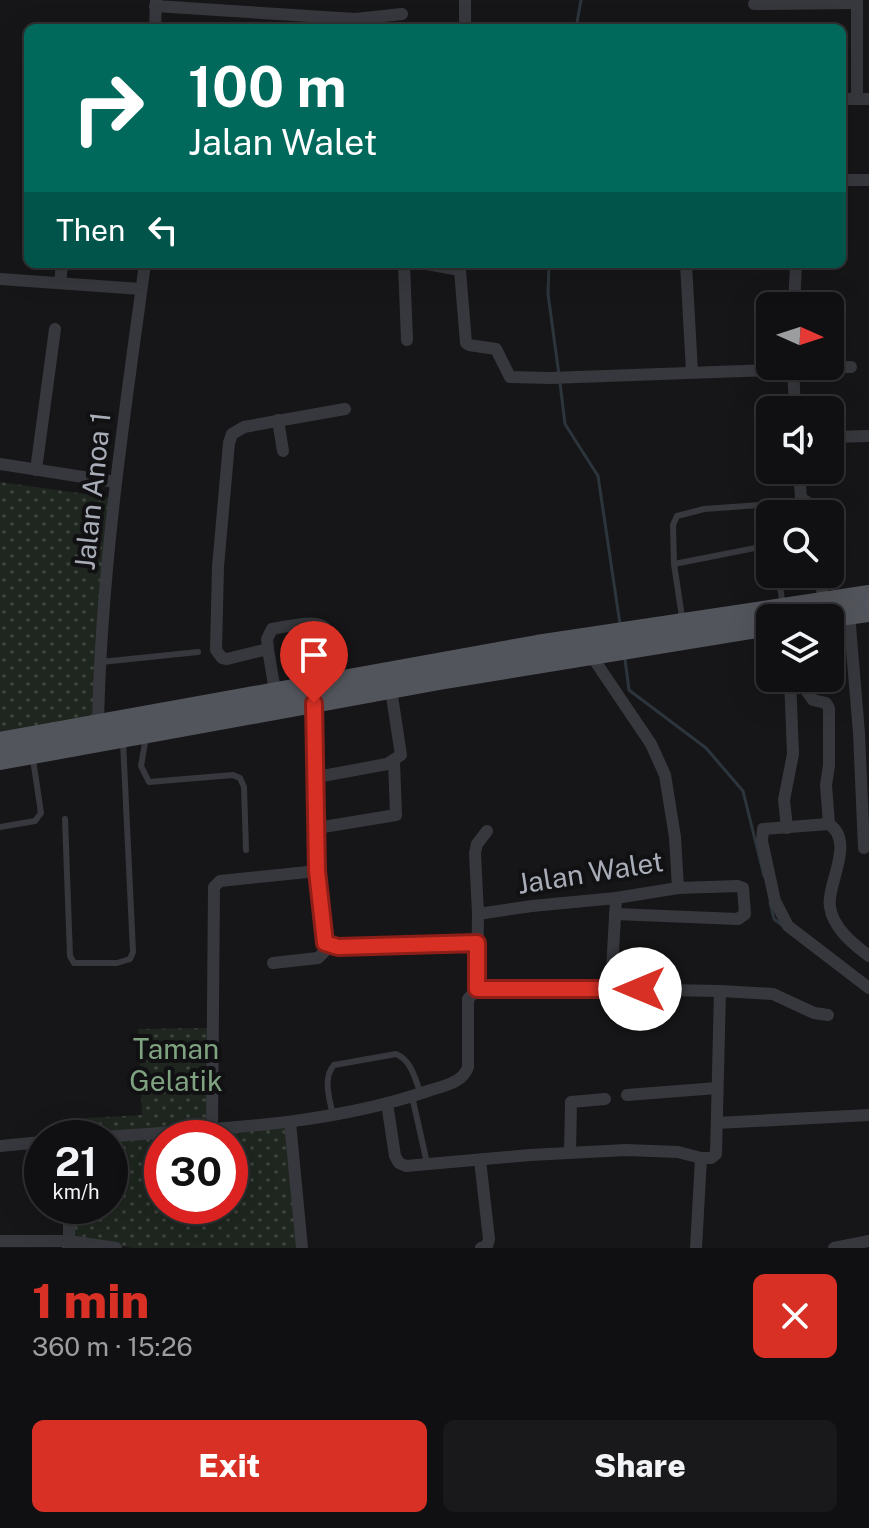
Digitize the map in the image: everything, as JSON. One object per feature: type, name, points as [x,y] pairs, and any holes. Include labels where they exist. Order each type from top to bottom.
[{"type":"main road","points":[[842,604],[869,595]]},
{"type":"main road","points":[[632,639],[683,621],[756,616]]},
{"type":"main road","points":[[0,760],[391,690],[632,639],[756,618]]},
{"type":"main road","points":[[0,742],[334,681],[597,648]]},
{"type":"street","points":[[465,0],[465,24]]},
{"type":"street","points":[[754,4],[857,1],[863,99]]},
{"type":"street","points":[[155,24],[155,3],[355,19],[402,14]]},
{"type":"street","points":[[262,24],[263,12]]},
{"type":"street","points":[[846,180],[869,180]]},
{"type":"street","points":[[60,283],[62,268]]},
{"type":"street","name":"Jalan Anoa 1","points":[[98,724],[115,482],[144,268]]},
{"type":"street","points":[[404,268],[407,340]]},
{"type":"street","points":[[449,268],[460,270],[466,343],[494,347],[510,377],[756,369]]},
{"type":"street","points":[[686,268],[692,372]]},
{"type":"street","points":[[795,292],[796,268]]},
{"type":"street","points":[[0,279],[141,289]]},
{"type":"street","points":[[36,470],[55,329]]},
{"type":"street","points":[[844,367],[851,367]]},
{"type":"street","points":[[268,649],[232,658],[222,658],[216,650],[218,567],[232,434],[244,427],[345,409]]},
{"type":"street","points":[[278,420],[283,451]]},
{"type":"street","points":[[844,437],[869,436]]},
{"type":"street","points":[[0,464],[115,482]]},
{"type":"street","points":[[859,613],[854,673],[864,732],[864,848]]},
{"type":"street","points":[[275,691],[267,639],[272,629],[312,621],[331,636],[334,681]]},
{"type":"street","name":"Jalan Walet","points":[[478,914],[678,888],[675,837],[665,775],[597,648]]},
{"type":"street","points":[[854,673],[869,671]]},
{"type":"street","points":[[317,777],[394,761],[401,755],[391,690]]},
{"type":"street","points":[[787,828],[784,800],[793,754],[791,692]]},
{"type":"street","points":[[807,692],[813,700],[826,703],[829,708],[826,785],[829,824],[838,833],[840,841],[835,882],[829,893],[830,911],[840,930],[869,956]]},
{"type":"street","points":[[314,703],[317,871],[325,943],[330,946],[477,943]]},
{"type":"street","points":[[317,828],[396,815],[394,761]]},
{"type":"street","points":[[829,824],[767,828],[761,835],[775,901],[800,937],[869,988]]},
{"type":"street","points":[[248,1126],[333,1116],[416,1095],[458,1081],[466,1074],[468,999],[477,989],[475,853],[477,844],[487,831]]},
{"type":"street","points":[[212,1120],[214,887],[220,881],[317,871]]},
{"type":"street","points":[[615,914],[738,919],[745,914],[744,890],[738,886],[678,888]]},
{"type":"street","points":[[611,989],[616,898]]},
{"type":"street","points":[[273,963],[318,958],[330,946]]},
{"type":"street","points":[[477,989],[773,994],[803,1009],[828,1015]]},
{"type":"street","points":[[387,1103],[395,1156],[399,1163],[406,1166],[570,1153],[668,1151],[711,1158],[716,1154],[720,991]]},
{"type":"street","points":[[627,1095],[717,1088]]},
{"type":"street","points":[[570,1153],[571,1102],[605,1099]]},
{"type":"street","points":[[717,1123],[869,1115]]},
{"type":"street","points":[[290,1122],[302,1248]]},
{"type":"street","points":[[0,1146],[24,1144]]},
{"type":"street","points":[[696,1248],[701,1158]]},
{"type":"street","points":[[480,1160],[489,1239],[487,1246],[481,1248]]},
{"type":"street","points":[[0,1241],[116,1248]]},
{"type":"street","points":[[834,1248],[869,1241]]},
{"type":"lane","points":[[683,621],[674,564],[673,525],[677,516],[704,509],[756,505]]},
{"type":"lane","points":[[674,564],[756,548]]},
{"type":"lane","points":[[101,662],[198,652]]},
{"type":"lane","points":[[147,733],[141,766],[149,782],[233,775],[240,778],[244,787],[246,850]]},
{"type":"lane","points":[[65,819],[70,956],[74,963],[117,963],[130,959],[133,952],[123,738]]},
{"type":"lane","points":[[0,827],[39,818],[41,813],[32,753]]},
{"type":"lane","points":[[333,1116],[327,1083],[328,1073],[334,1065],[396,1054],[403,1057],[413,1073],[427,1164]]},
{"type":"green space","points":[[0,482],[114,498],[92,744],[0,761]]},
{"type":"green space","name":"Taman Gelatik","points":[[212,1028],[211,1120],[144,1120],[144,1224],[248,1224],[248,1124],[293,1120],[303,1248],[133,1248],[75,1239],[74,1224],[128,1224],[128,1120],[86,1118],[142,1115],[138,1029]]},
{"type":"waterway","points":[[577,24],[581,0]]},
{"type":"waterway","points":[[549,268],[548,294],[559,375]]},
{"type":"waterway","points":[[560,383],[565,424],[598,476],[620,624]]},
{"type":"waterway","points":[[625,659],[629,690],[706,748],[743,791],[764,876]]},
{"type":"waterway","points":[[770,903],[774,919],[783,926]]},
{"type":"route","points":[[314,703],[317,871],[325,943],[338,947],[477,943],[477,989],[640,989]]}]
